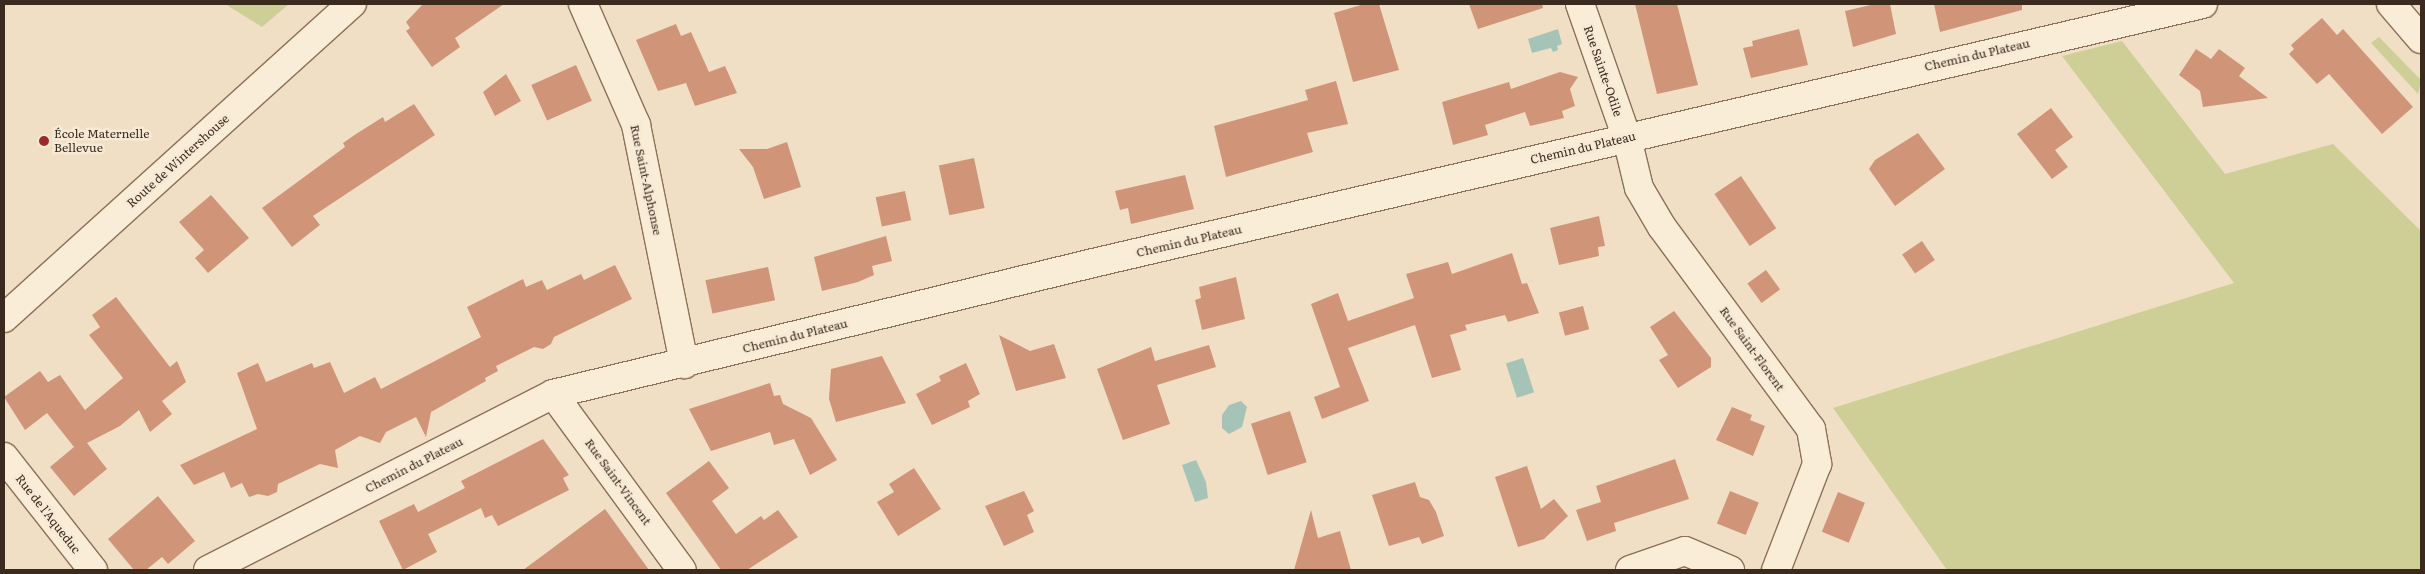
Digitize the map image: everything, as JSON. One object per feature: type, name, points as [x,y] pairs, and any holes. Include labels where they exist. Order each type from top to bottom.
[{"type":"street","name":"Route de Wintershouse","points":[[4,318],[352,4]]},
{"type":"street","name":"Rue Saint-Alphonse","points":[[583,4],[636,125],[684,364]]},
{"type":"street","name":"Rue Sainte-Odile","points":[[1580,4],[1627,138]]},
{"type":"street","name":"Chemin du Plateau","points":[[208,570],[554,394],[1627,138],[2203,4]]},
{"type":"street","points":[[2391,4],[2421,39]]},
{"type":"street","name":"Rue Saint-Florent","points":[[1627,138],[1639,188],[1662,227],[1811,429],[1817,464],[1776,570]]},
{"type":"street","name":"Rue Saint-Vincent","points":[[554,394],[682,570]]},
{"type":"street","name":"Rue de l'Aqueduc","points":[[4,457],[93,570]]},
{"type":"street","points":[[1630,570],[1685,552],[1730,570]]},
{"type":"green space","points":[[225,4],[289,4],[262,27]]},
{"type":"green space","points":[[2379,37],[2421,80],[2418,94],[2371,43]]},
{"type":"green space","points":[[2122,41],[2225,174],[2333,144],[2421,231],[2421,570],[1947,570],[1833,408],[2234,283],[2062,56]]},
{"type":"shaded area","points":[[1558,29],[1562,44],[1557,46],[1558,50],[1553,52],[1551,48],[1532,53],[1528,39]]},
{"type":"shaded area","points":[[1523,358],[1534,392],[1517,398],[1506,364]]},
{"type":"shaded area","points":[[1241,401],[1247,407],[1242,427],[1229,434],[1222,428],[1222,415],[1229,405]]},
{"type":"shaded area","points":[[1196,460],[1206,482],[1208,498],[1195,502],[1182,465]]},
{"type":"building","points":[[423,4],[504,4],[455,38],[460,47],[432,67],[406,31],[410,28],[406,22]]},
{"type":"building","points":[[1364,4],[1379,4],[1399,70],[1353,82],[1334,13]]},
{"type":"building","points":[[1469,4],[1542,4],[1543,8],[1478,29]]},
{"type":"building","points":[[1635,4],[1677,4],[1698,85],[1657,94]]},
{"type":"building","points":[[1875,4],[1890,4],[1896,34],[1853,47],[1845,11]]},
{"type":"building","points":[[1934,4],[2022,4],[2022,10],[1940,32]]},
{"type":"building","points":[[2322,18],[2337,35],[2343,29],[2413,107],[2382,134],[2329,74],[2317,84],[2289,54],[2294,49],[2291,45]]},
{"type":"building","points":[[676,24],[681,36],[691,32],[709,72],[725,66],[737,93],[695,106],[686,83],[658,91],[636,40]]},
{"type":"building","points":[[1799,29],[1808,65],[1751,78],[1743,48],[1753,46],[1752,41]]},
{"type":"building","points":[[2196,49],[2211,59],[2219,49],[2245,68],[2239,76],[2268,98],[2203,107],[2200,91],[2179,75]]},
{"type":"building","points":[[576,65],[592,101],[547,121],[531,85]]},
{"type":"building","points":[[1560,72],[1578,77],[1570,89],[1575,106],[1562,111],[1564,118],[1530,126],[1525,112],[1485,125],[1488,135],[1453,145],[1442,102],[1509,82],[1511,89]]},
{"type":"building","points":[[506,74],[521,101],[495,116],[483,92]]},
{"type":"building","points":[[1336,81],[1348,124],[1307,133],[1313,152],[1226,177],[1214,126],[1308,100],[1305,90]]},
{"type":"building","points":[[414,104],[435,135],[313,216],[320,225],[292,247],[262,208],[345,147],[343,143],[356,134],[383,117],[385,122]]},
{"type":"building","points":[[2051,108],[2073,137],[2055,150],[2068,167],[2052,179],[2017,134]]},
{"type":"building","points":[[1918,133],[1945,169],[1895,206],[1869,169],[1875,160]]},
{"type":"building","points":[[787,142],[801,187],[764,199],[753,167],[739,149],[767,149]]},
{"type":"building","points":[[974,158],[985,208],[949,215],[939,165]]},
{"type":"building","points":[[1185,175],[1194,209],[1131,224],[1128,208],[1120,210],[1115,191]]},
{"type":"building","points":[[1741,176],[1776,228],[1750,246],[1714,194]]},
{"type":"building","points":[[905,191],[911,220],[882,227],[876,197]]},
{"type":"building","points":[[211,195],[249,238],[208,273],[195,258],[204,250],[179,222]]},
{"type":"building","points":[[1599,216],[1605,246],[1598,247],[1599,256],[1559,265],[1550,228]]},
{"type":"building","points":[[886,236],[892,261],[872,266],[874,275],[858,282],[822,291],[814,257]]},
{"type":"building","points":[[1922,241],[1935,260],[1915,273],[1902,254]]},
{"type":"building","points":[[1512,253],[1522,284],[1527,283],[1539,313],[1508,322],[1505,315],[1465,325],[1467,330],[1450,335],[1461,370],[1432,378],[1415,325],[1348,348],[1369,401],[1322,419],[1314,397],[1340,387],[1311,304],[1338,293],[1348,321],[1414,298],[1406,274],[1448,262],[1452,274]]},
{"type":"building","points":[[615,265],[632,299],[554,337],[551,344],[543,349],[534,347],[496,366],[498,371],[485,378],[486,381],[431,412],[426,437],[416,417],[386,432],[380,443],[360,436],[335,450],[338,468],[320,464],[278,484],[277,492],[268,496],[258,494],[249,497],[242,483],[231,488],[224,472],[194,485],[180,465],[257,429],[237,373],[258,363],[266,382],[312,363],[314,368],[330,362],[344,393],[375,377],[381,389],[481,337],[467,307],[523,279],[526,287],[542,280],[547,290],[581,274],[584,280]]},
{"type":"building","points":[[768,267],[775,300],[712,314],[705,280]]},
{"type":"building","points":[[1766,270],[1780,289],[1761,303],[1747,284]]},
{"type":"building","points":[[1236,277],[1245,319],[1202,330],[1195,300],[1201,298],[1199,287]]},
{"type":"building","points":[[116,297],[170,367],[177,361],[186,382],[162,401],[172,414],[150,432],[139,410],[120,426],[87,443],[107,469],[74,496],[50,467],[74,447],[47,413],[25,430],[4,397],[40,371],[48,382],[60,375],[85,410],[123,378],[89,335],[100,327],[92,315]]},
{"type":"building","points":[[1583,306],[1589,329],[1565,336],[1559,312]]},
{"type":"building","points":[[1674,311],[1711,358],[1711,367],[1678,388],[1659,360],[1668,355],[1650,327]]},
{"type":"building","points":[[999,335],[1030,351],[1054,344],[1066,378],[1016,391]]},
{"type":"building","points":[[1209,345],[1216,367],[1157,385],[1170,424],[1123,440],[1097,369],[1151,347],[1155,361]]},
{"type":"building","points":[[882,356],[906,403],[836,422],[829,399],[831,369]]},
{"type":"building","points":[[966,363],[980,394],[968,401],[970,407],[932,425],[916,394],[941,381],[939,376]]},
{"type":"building","points":[[770,383],[774,396],[780,395],[783,404],[811,418],[837,460],[810,475],[794,439],[774,445],[770,432],[711,451],[689,409]]},
{"type":"building","points":[[1732,407],[1752,415],[1750,420],[1765,426],[1753,456],[1716,440]]},
{"type":"building","points":[[1290,411],[1307,462],[1268,475],[1251,424]]},
{"type":"building","points":[[543,439],[569,475],[563,478],[569,490],[498,526],[492,515],[485,518],[481,508],[428,534],[437,552],[403,570],[379,521],[414,504],[418,512],[465,488],[461,481]]},
{"type":"building","points":[[1675,459],[1689,499],[1614,523],[1616,531],[1587,541],[1576,510],[1601,502],[1596,486]]},
{"type":"building","points":[[709,461],[729,488],[712,501],[736,534],[761,516],[764,520],[778,510],[798,537],[747,570],[721,570],[666,493]]},
{"type":"building","points":[[1527,466],[1541,509],[1554,499],[1568,516],[1544,539],[1518,547],[1495,477]]},
{"type":"building","points":[[914,468],[941,509],[898,536],[877,502],[894,492],[889,484]]},
{"type":"building","points":[[1415,482],[1420,497],[1429,500],[1436,512],[1444,536],[1422,544],[1419,537],[1389,546],[1372,495]]},
{"type":"building","points":[[1024,491],[1034,511],[1027,515],[1034,532],[1004,546],[985,506]]},
{"type":"building","points":[[1730,491],[1759,503],[1746,535],[1717,523]]},
{"type":"building","points":[[1838,492],[1865,503],[1849,543],[1822,532]]},
{"type":"building","points":[[158,496],[195,541],[168,564],[162,557],[146,570],[134,570],[108,539]]},
{"type":"building","points":[[605,509],[649,570],[523,570],[542,556]]},
{"type":"building","points":[[1311,510],[1318,538],[1340,531],[1351,570],[1294,570]]},
{"type":"place","name":"École Maternelle Bellevue","points":[[44,141]]}]
